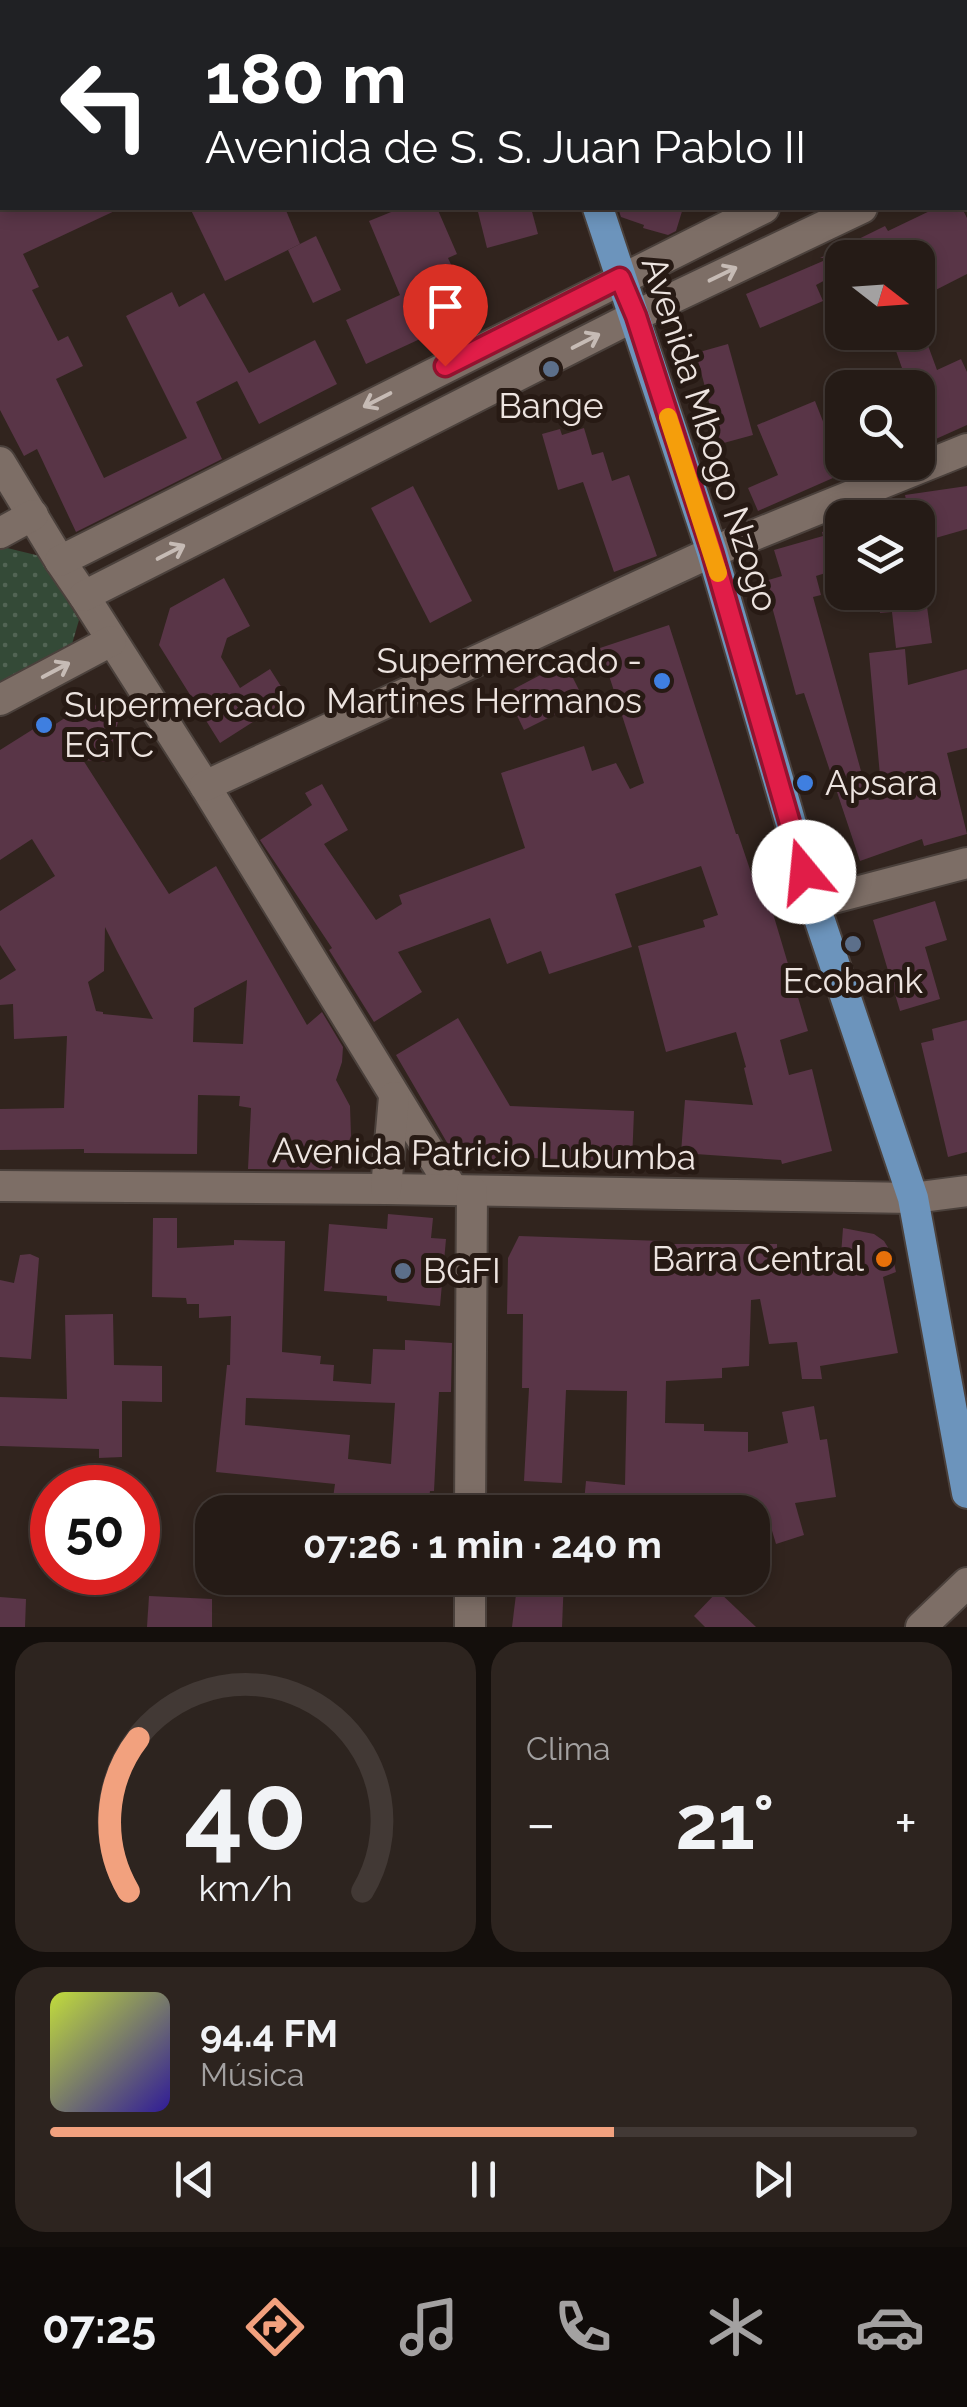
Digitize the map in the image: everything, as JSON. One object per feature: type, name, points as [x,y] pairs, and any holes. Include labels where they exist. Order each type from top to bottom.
[{"type":"main road","name":"Avenida Mbogo Nzogo","points":[[599,210],[712,552],[814,903],[913,1198],[967,1493]]},
{"type":"street","points":[[60,560],[760,210]]},
{"type":"street","points":[[84,596],[636,316],[858,210]]},
{"type":"street","points":[[205,786],[712,552],[967,448]]},
{"type":"street","points":[[0,462],[205,786],[394,1097],[462,1190],[470,1495]]},
{"type":"street","points":[[0,533],[33,514]]},
{"type":"street","points":[[0,700],[112,640]]},
{"type":"street","points":[[814,903],[967,863]]},
{"type":"street","points":[[386,1189],[394,1097]]},
{"type":"street","name":"Avenida Patricio Lubumba","points":[[0,1186],[913,1198],[967,1191]]},
{"type":"street","points":[[921,1627],[967,1583]]},
{"type":"street","points":[[470,1595],[470,1627]]},
{"type":"green space","points":[[0,549],[40,556],[79,620],[70,651],[0,688]]},
{"type":"building","points":[[0,210],[117,210],[23,254],[39,287],[32,290],[58,341],[68,336],[83,366],[56,379],[104,478],[187,438],[126,316],[172,292],[179,307],[204,293],[249,373],[315,340],[337,384],[259,424],[237,381],[196,402],[222,459],[76,532],[37,449],[24,456],[0,410]]},
{"type":"building","points":[[191,210],[286,210],[300,244],[225,281]]},
{"type":"building","points":[[396,210],[438,210],[457,254],[448,258],[474,314],[366,364],[346,320],[400,295],[369,221]]},
{"type":"building","points":[[478,210],[532,210],[538,234],[487,248]]},
{"type":"building","points":[[619,210],[682,210],[676,231],[668,235],[621,217]]},
{"type":"building","points":[[932,210],[963,210],[967,218],[967,274],[935,290],[935,240],[857,240],[885,226],[888,231]]},
{"type":"building","points":[[316,236],[341,290],[313,303],[288,250]]},
{"type":"building","points":[[825,260],[825,280],[816,285],[823,301],[760,328],[746,294]]},
{"type":"building","points":[[728,344],[753,435],[720,444],[696,353]]},
{"type":"building","points":[[930,350],[937,370],[961,359],[967,372],[967,425],[935,439],[935,370],[903,370],[896,351]]},
{"type":"building","points":[[815,401],[825,426],[825,480],[828,480],[758,511],[748,488],[778,475],[757,425]]},
{"type":"building","points":[[584,428],[592,455],[603,452],[612,481],[629,475],[657,556],[614,572],[583,482],[558,490],[542,434],[560,429],[562,435]]},
{"type":"building","points":[[413,486],[472,601],[430,623],[371,508]]},
{"type":"building","points":[[967,486],[967,529],[935,538],[935,500],[906,500],[905,495]]},
{"type":"building","points":[[825,531],[825,573],[816,576],[821,595],[813,597],[869,800],[882,798],[869,653],[905,649],[908,685],[967,669],[967,748],[947,753],[967,834],[924,846],[922,839],[860,861],[804,693],[796,695],[765,581],[782,576],[774,550],[823,536]]},
{"type":"building","points":[[224,578],[250,626],[227,638],[221,657],[240,688],[270,669],[289,699],[220,743],[159,645],[170,608]]},
{"type":"building","points":[[880,610],[927,610],[932,643],[896,648],[892,612]]},
{"type":"building","points":[[669,625],[736,834],[761,902],[769,900],[808,1031],[780,1040],[789,1075],[812,1069],[832,1151],[782,1164],[781,1160],[681,1153],[685,1100],[753,1105],[736,1032],[666,1052],[638,946],[705,927],[703,920],[718,915],[701,866],[615,894],[632,947],[549,974],[541,951],[507,964],[490,918],[398,952],[422,992],[374,1022],[329,950],[332,948],[260,840],[312,805],[305,793],[322,784],[348,830],[324,844],[376,920],[402,904],[399,895],[525,848],[501,773],[584,746],[592,771],[616,763],[630,789],[644,783],[600,648]]},
{"type":"building","points":[[565,662],[584,700],[524,730],[506,693]]},
{"type":"building","points":[[92,700],[102,715],[119,718],[107,762],[83,760],[169,894],[216,866],[307,1025],[322,1012],[343,1047],[336,1080],[350,1106],[351,1136],[330,1170],[248,1169],[251,1108],[239,1106],[240,1096],[198,1095],[197,1154],[0,1150],[0,1109],[64,1108],[67,1036],[14,1039],[13,1004],[0,1005],[0,980],[16,970],[0,945],[0,911],[55,876],[32,839],[0,860],[0,750],[35,728],[39,735]],"holes":[[[105,927],[117,951],[153,1019],[96,1011],[88,982],[104,971]],[[247,980],[243,1044],[193,1042],[194,1008]]]},
{"type":"building","points":[[935,901],[947,940],[925,947],[940,999],[900,1011],[873,920]]},
{"type":"building","points":[[458,1018],[510,1106],[634,1111],[632,1162],[505,1157],[463,1170],[396,1055]]},
{"type":"building","points":[[967,1020],[967,1152],[948,1157],[921,1043],[934,1040],[932,1029]]},
{"type":"building","points":[[388,1214],[433,1218],[431,1238],[446,1239],[440,1306],[387,1301],[387,1296],[324,1291],[329,1224],[387,1229]]},
{"type":"building","points":[[153,1218],[177,1218],[177,1248],[234,1245],[234,1240],[285,1241],[282,1352],[321,1356],[320,1364],[334,1365],[333,1381],[371,1384],[373,1349],[405,1350],[405,1340],[452,1343],[451,1392],[439,1392],[434,1491],[429,1495],[333,1495],[335,1484],[216,1472],[230,1365],[231,1316],[199,1318],[199,1304],[187,1304],[186,1298],[152,1297]],"holes":[[[246,1398],[395,1403],[391,1464],[348,1459],[350,1435],[245,1425]]]},
{"type":"building","points":[[843,1228],[874,1234],[892,1254],[896,1272],[883,1277],[898,1353],[820,1366],[822,1379],[802,1379],[797,1342],[769,1344],[760,1299],[751,1300],[749,1366],[722,1368],[722,1378],[666,1381],[665,1423],[704,1424],[704,1431],[748,1432],[748,1452],[788,1443],[782,1412],[814,1406],[820,1440],[827,1439],[836,1497],[795,1503],[804,1535],[776,1544],[770,1524],[770,1495],[585,1495],[586,1481],[625,1485],[627,1391],[566,1390],[562,1483],[524,1481],[529,1388],[522,1388],[523,1314],[507,1314],[508,1258],[519,1236],[662,1244],[777,1244],[777,1254],[841,1255]]},
{"type":"building","points":[[20,1255],[39,1258],[31,1359],[0,1357],[0,1280],[14,1283]]},
{"type":"building","points":[[113,1314],[114,1365],[162,1366],[162,1402],[122,1401],[122,1457],[99,1458],[99,1449],[0,1446],[0,1397],[67,1399],[65,1315]]},
{"type":"building","points":[[516,1595],[563,1595],[562,1627],[512,1627]]},
{"type":"building","points":[[714,1595],[722,1595],[756,1627],[705,1627],[694,1616]]},
{"type":"building","points":[[149,1596],[212,1599],[212,1627],[147,1627]]},
{"type":"building","points":[[0,1597],[26,1599],[25,1627],[0,1627]]},
{"type":"slow traffic","points":[[668,417],[718,573]]},
{"type":"place","name":"Bange","points":[[551,369]]},
{"type":"place","name":"Supermercado - Martines Hermanos","points":[[662,681]]},
{"type":"place","name":"Supermercado EGTC","points":[[44,725]]},
{"type":"place","name":"Apsara","points":[[805,783]]},
{"type":"place","name":"Ecobank","points":[[853,944]]},
{"type":"place","name":"Barra Central","points":[[884,1259]]},
{"type":"place","name":"BGFI","points":[[403,1271]]},
{"type":"route","points":[[445,366],[620,278],[636,316],[712,552],[804,872]]}]
